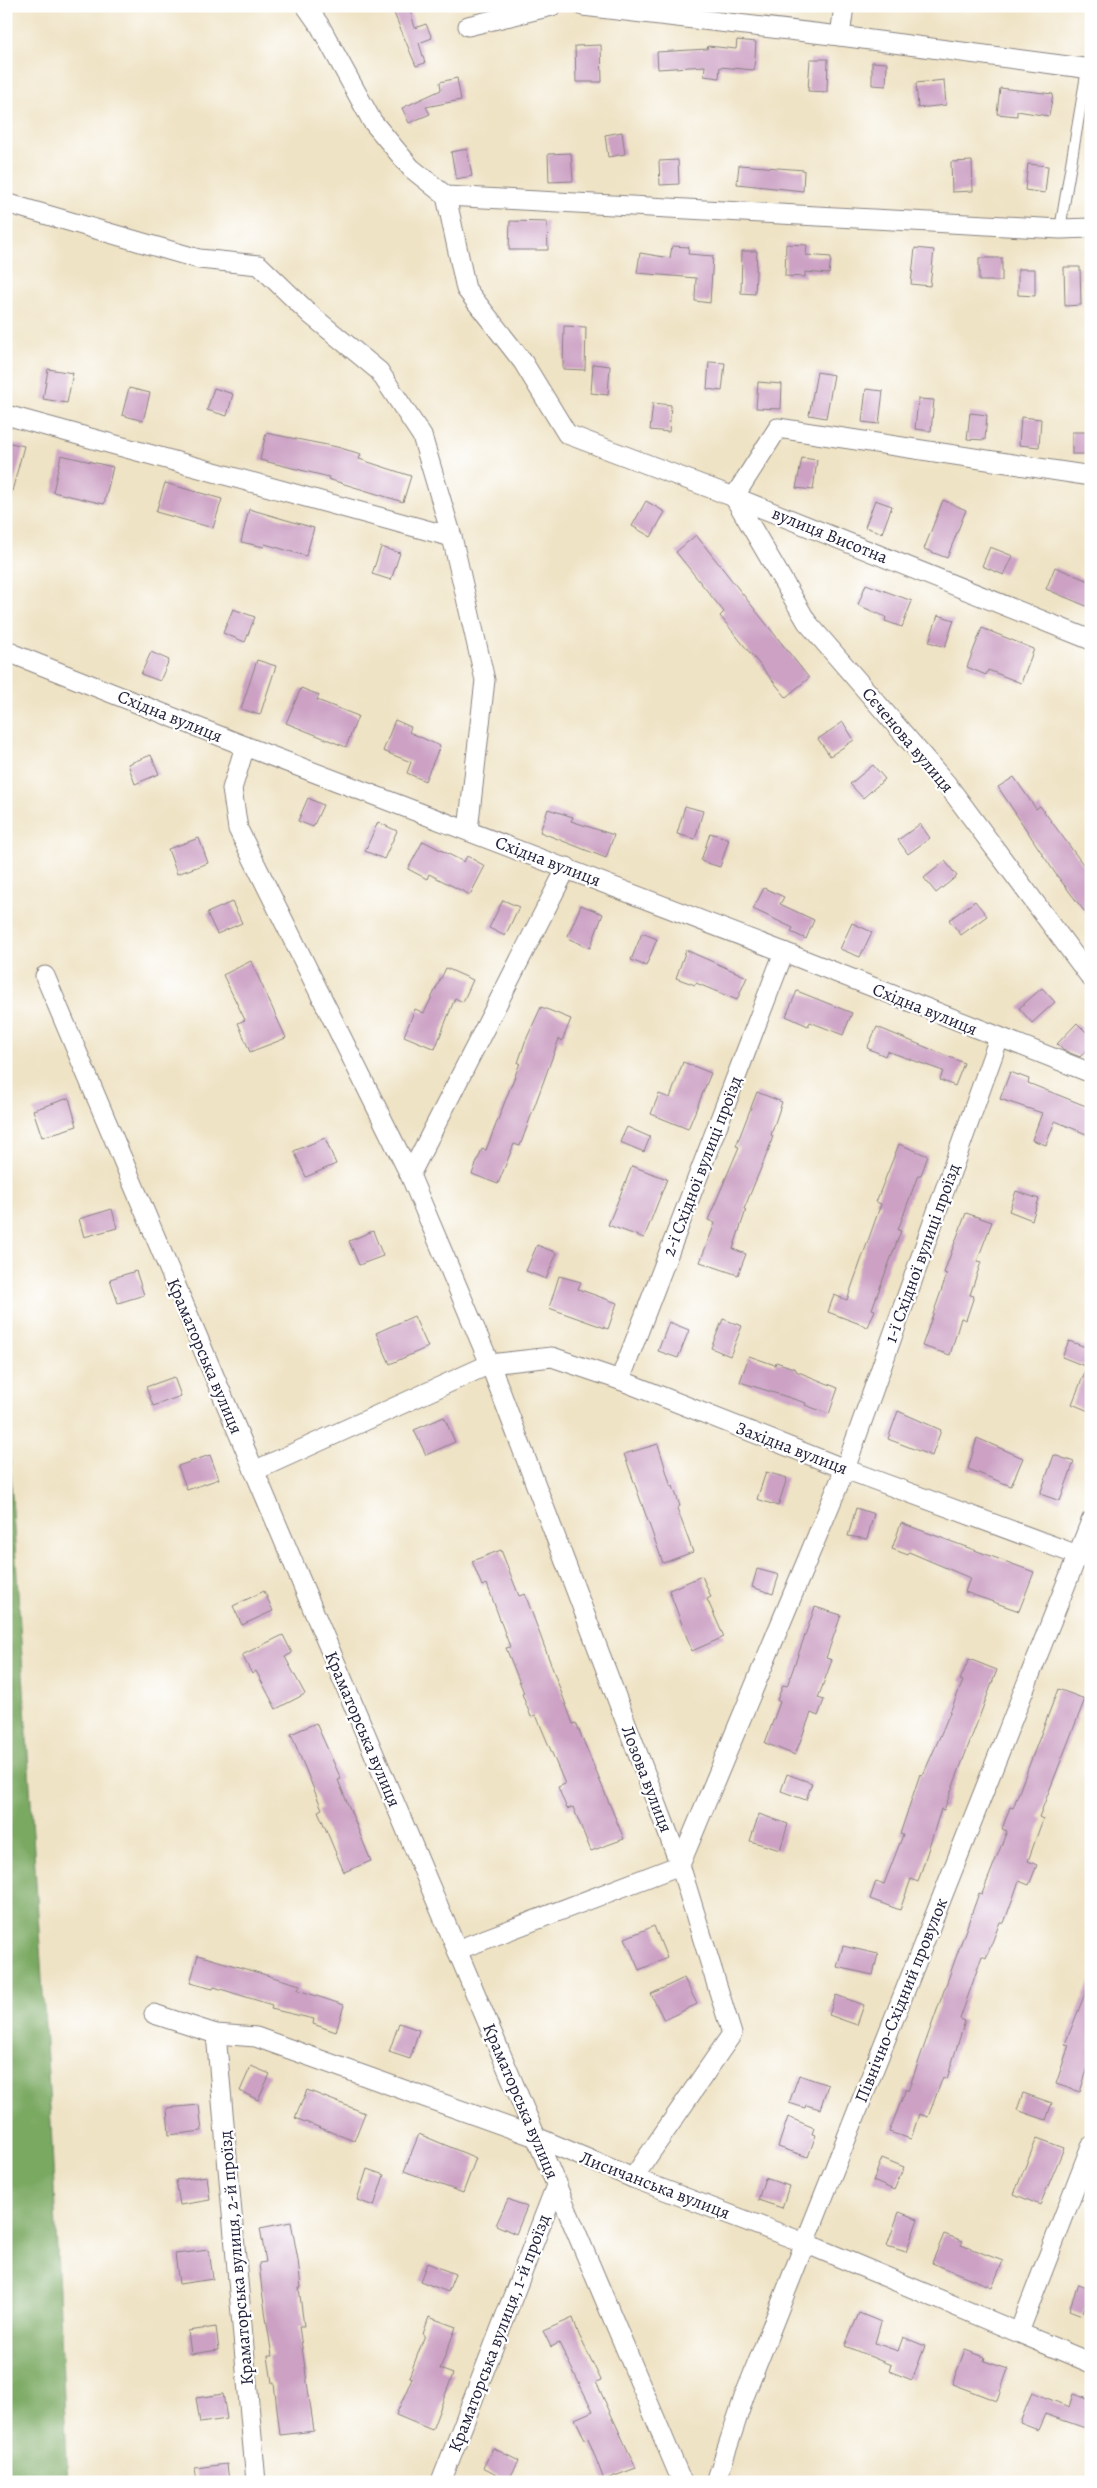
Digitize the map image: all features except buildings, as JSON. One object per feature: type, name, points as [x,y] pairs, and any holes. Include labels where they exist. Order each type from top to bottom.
[{"type":"street","points":[[306,6],[320,26],[372,121],[411,168],[446,196],[1060,229],[1091,228]]},
{"type":"street","points":[[468,26],[552,6]]},
{"type":"street","points":[[583,6],[840,36],[1089,69]]},
{"type":"street","points":[[840,36],[844,6]]},
{"type":"street","name":"вулиця Висотна","points":[[446,196],[466,289],[523,362],[567,434],[734,497],[1091,640]]},
{"type":"street","points":[[6,203],[199,258],[259,266],[311,315],[380,371],[422,436],[452,537],[485,680],[468,830]]},
{"type":"street","points":[[6,415],[452,537]]},
{"type":"street","points":[[734,497],[778,428],[1091,476]]},
{"type":"street","name":"Сєченова вулиця","points":[[734,497],[807,622],[946,783],[1091,978]]},
{"type":"street","name":"Східна вулиця","points":[[6,649],[12,654],[245,746],[567,867],[1091,1073]]},
{"type":"street","name":"Лозова вулиця","points":[[245,746],[232,789],[238,829],[410,1175],[490,1364],[680,1865],[732,2034],[633,2178]]},
{"type":"street","points":[[410,1175],[567,867]]},
{"type":"street","name":"2-ї Східної вулиці проїзд","points":[[620,1380],[784,952]]},
{"type":"street","name":"Краматорська вулиця","points":[[45,976],[682,2482]]},
{"type":"street","name":"1-ї Східної вулиці проїзд","points":[[680,1865],[845,1469],[999,1038]]},
{"type":"street","name":"Західна вулиця","points":[[254,1471],[490,1364],[552,1357],[620,1380],[845,1469],[1084,1558]]},
{"type":"street","name":"Північно-Східний провулок","points":[[716,2482],[744,2397],[805,2243],[1084,1558],[1091,1521]]},
{"type":"street","points":[[457,1950],[680,1865]]},
{"type":"street","name":"Лисичанська вулиця","points":[[154,2014],[216,2034],[256,2037],[536,2137],[633,2178],[805,2243],[1091,2363]]},
{"type":"street","name":"Краматорська вулиця, 2-й проїзд","points":[[216,2034],[256,2482]]},
{"type":"street","points":[[1019,2332],[1091,2146]]},
{"type":"street","name":"Краматорська вулиця, 1-й проїзд","points":[[440,2482],[557,2184]]},
{"type":"lane","points":[[1060,229],[1089,69]]},
{"type":"green space","points":[[6,1400],[51,2123],[68,2482],[6,2482]]}]
